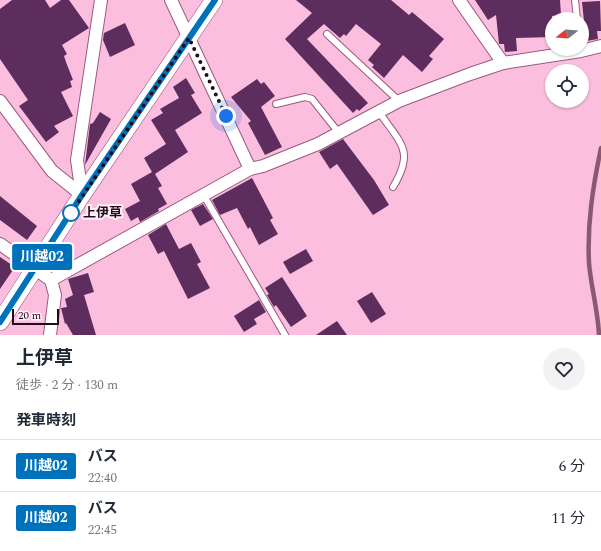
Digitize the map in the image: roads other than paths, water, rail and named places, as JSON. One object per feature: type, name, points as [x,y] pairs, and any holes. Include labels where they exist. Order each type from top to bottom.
[{"type":"street","points":[[82,195],[77,160],[101,0]]},
{"type":"street","points":[[172,0],[250,169]]},
{"type":"street","points":[[0,322],[82,195],[214,0]]},
{"type":"street","points":[[459,0],[503,63]]},
{"type":"street","points":[[589,48],[601,46]]},
{"type":"street","points":[[51,280],[250,169],[263,166],[318,144],[399,101],[503,63],[545,56]]},
{"type":"street","points":[[0,101],[52,171],[82,195]]},
{"type":"street","points":[[0,244],[51,280],[55,295],[50,335]]},
{"type":"lane","points":[[574,0],[576,12]]},
{"type":"lane","points":[[327,34],[399,101]]},
{"type":"lane","points":[[276,104],[305,97],[312,99],[339,133]]},
{"type":"lane","points":[[379,112],[400,143],[406,156],[405,165],[393,187]]},
{"type":"lane","points":[[203,194],[285,335]]},
{"type":"waterway","points":[[599,335],[589,263],[589,234],[595,176],[601,148]]},
{"type":"place","name":"上伊草","points":[[71,213]]}]
